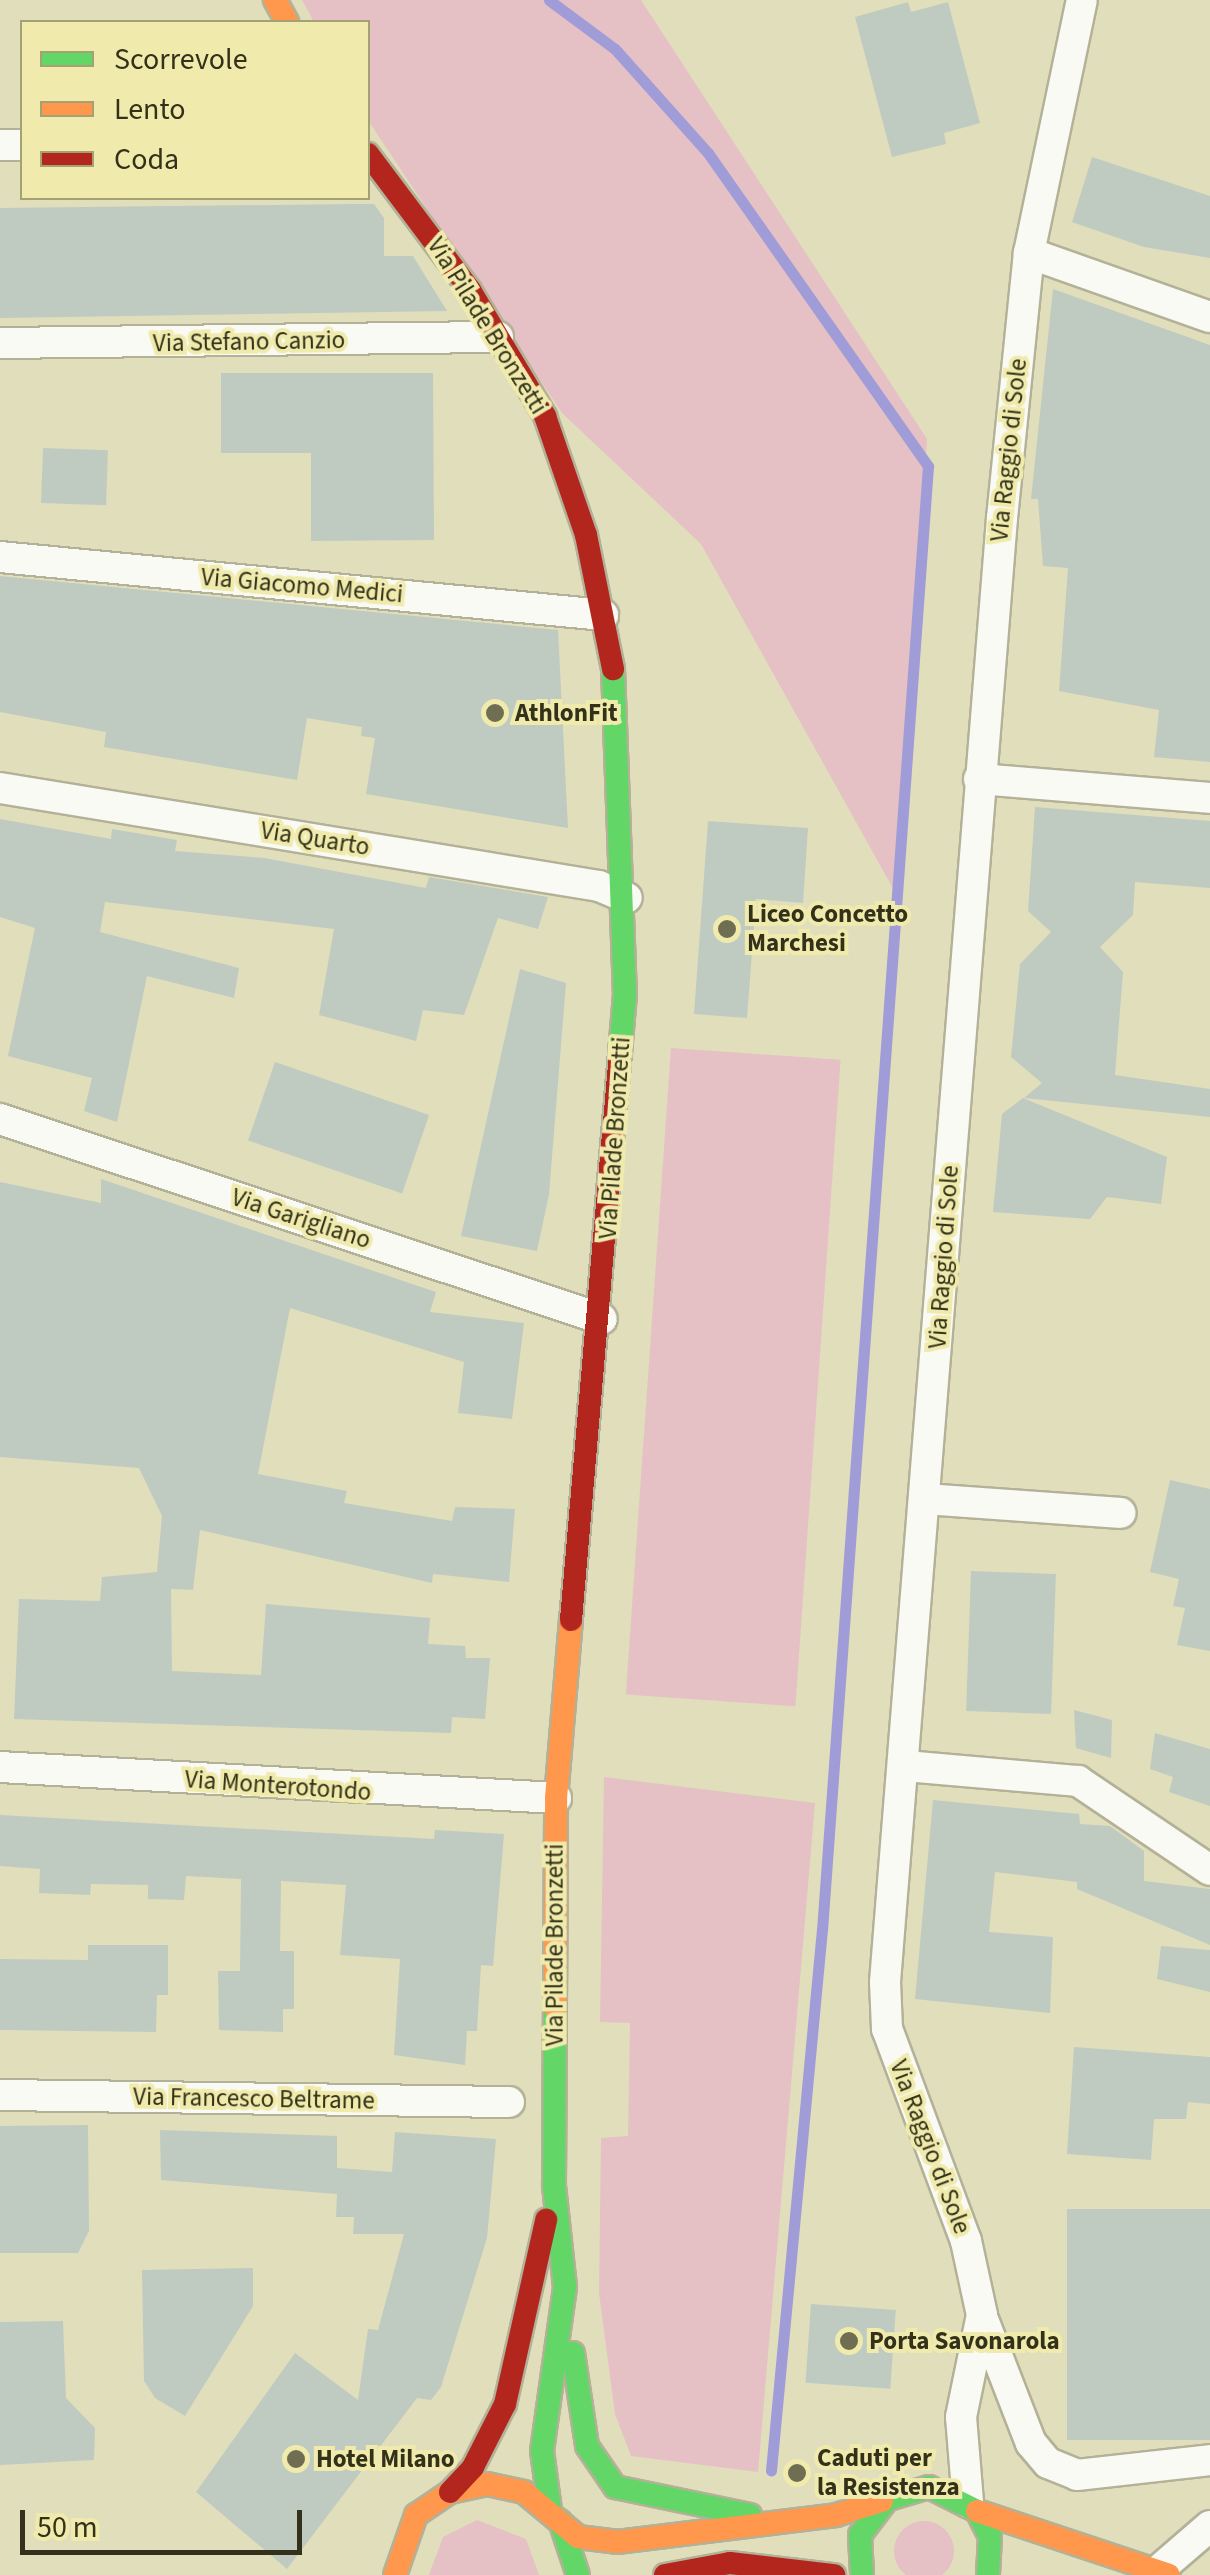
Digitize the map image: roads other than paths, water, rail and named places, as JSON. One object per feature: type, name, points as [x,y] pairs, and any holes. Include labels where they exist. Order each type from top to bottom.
[{"type":"main road","name":"Via Pilade Bronzetti","points":[[370,157],[498,336],[545,416],[569,477],[603,614],[619,701],[627,898],[602,1320],[556,1798],[554,2185],[565,2287],[542,2451],[555,2516],[578,2575]]},
{"type":"main road","name":"Via Pilade Bronzetti","points":[[374,2563],[402,2538],[416,2516],[450,2492],[474,2467],[505,2404],[554,2185]]},
{"type":"main road","points":[[565,2287],[579,2417],[598,2470],[632,2495],[770,2520]]},
{"type":"main road","points":[[450,2492],[506,2486],[555,2516],[578,2537],[618,2542],[770,2520],[836,2515],[929,2486],[972,2506],[1165,2572]]},
{"type":"main road","points":[[862,2575],[860,2535],[889,2496]]},
{"type":"main road","points":[[972,2506],[990,2536],[988,2575]]},
{"type":"main road","points":[[395,2575],[402,2538]]},
{"type":"main road","points":[[664,2575],[730,2563],[834,2575]]},
{"type":"street","name":"Via Raggio di Sole","points":[[972,2506],[961,2417],[982,2315],[966,2241],[887,2030],[979,779],[1029,253],[1082,0]]},
{"type":"street","points":[[1029,253],[1210,317]]},
{"type":"street","name":"Via Stefano Canzio","points":[[0,343],[498,336]]},
{"type":"street","name":"Via Giacomo Medici","points":[[0,557],[603,614]]},
{"type":"street","points":[[979,779],[1210,798]]},
{"type":"street","name":"Via Quarto","points":[[0,788],[599,886],[627,898]]},
{"type":"street","name":"Via Garigliano","points":[[0,1119],[602,1320]]},
{"type":"street","points":[[926,1499],[1120,1512]]},
{"type":"street","points":[[906,1766],[1078,1781],[1210,1870]]},
{"type":"street","name":"Via Monterotondo","points":[[0,1767],[556,1798]]},
{"type":"street","name":"Via Francesco Beltrame","points":[[0,2095],[509,2102]]},
{"type":"street","points":[[982,2315],[1030,2443],[1048,2463],[1077,2474],[1210,2460]]},
{"type":"street","points":[[1165,2572],[1210,2526]]},
{"type":"waterway","points":[[549,0],[615,49],[708,153],[928,466],[822,1929],[771,2471]]},
{"type":"place","name":"AthlonFit","points":[[495,713]]},
{"type":"place","name":"Liceo Concetto Marchesi","points":[[727,929]]},
{"type":"place","name":"Porta Savonarola","points":[[849,2341]]},
{"type":"place","name":"Hotel Milano","points":[[296,2459]]},
{"type":"place","name":"Caduti per la Resistenza","points":[[797,2473]]}]
